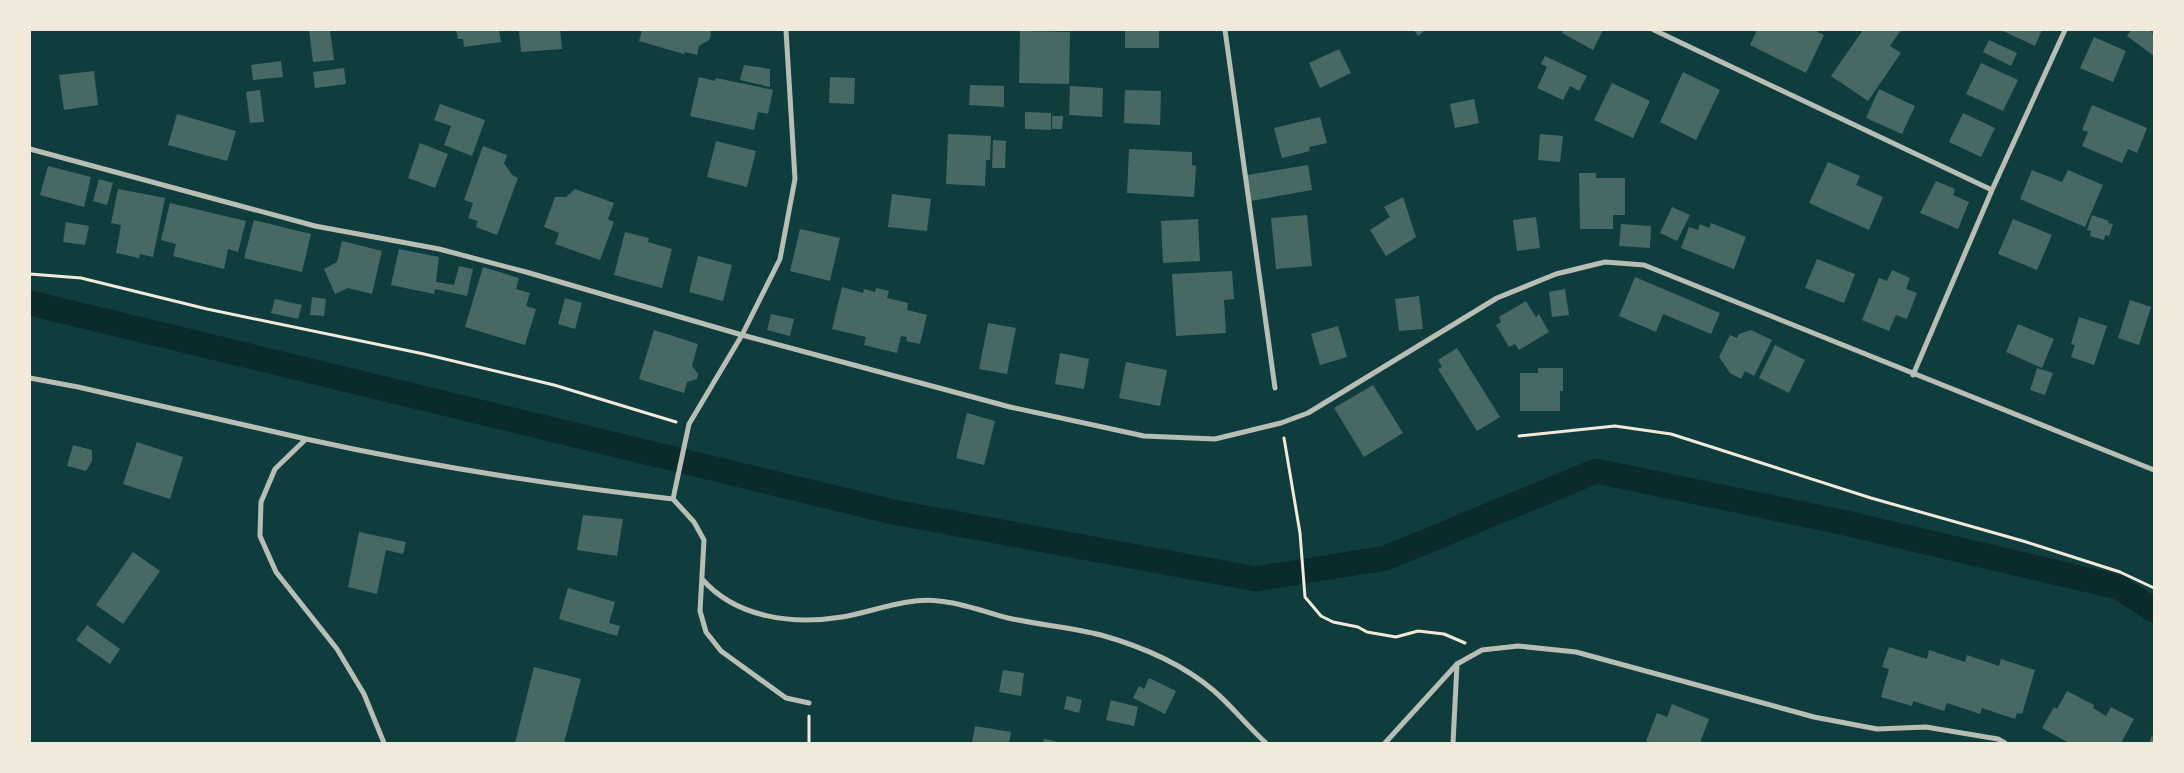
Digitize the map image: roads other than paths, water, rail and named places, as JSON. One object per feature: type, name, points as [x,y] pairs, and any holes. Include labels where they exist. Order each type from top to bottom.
[{"type":"street","points":[[673,499],[689,424],[742,335],[780,259],[794,179],[786,30]]},
{"type":"street","points":[[1225,30],[1275,388]]},
{"type":"street","points":[[1654,30],[1992,190]]},
{"type":"street","points":[[1913,374],[1992,190],[2065,30]]},
{"type":"street","points":[[30,149],[315,226],[448,252],[1010,408],[1144,436],[1215,439],[1281,423],[1308,413],[1497,298],[1556,274],[1605,262],[1644,265],[2154,470]]},
{"type":"street","points":[[30,378],[420,463],[561,486],[673,499],[694,522],[704,540],[700,611],[706,632],[721,651],[786,698],[809,703]]},
{"type":"street","points":[[306,439],[275,469],[262,502],[260,536],[276,572],[337,649],[364,694],[384,743]]},
{"type":"street","points":[[702,580],[727,602],[746,612],[769,616],[800,618],[840,617],[905,603],[936,600],[968,605],[1007,618],[1101,635],[1160,656],[1213,689],[1266,743]]},
{"type":"street","points":[[1385,743],[1458,664],[1482,650],[1518,646],[1576,652],[1814,717],[1876,729],[1926,727],[1998,739],[2005,743]]},
{"type":"street","points":[[1453,743],[1458,664]]},
{"type":"waterway","points":[[30,303],[893,512],[1256,579],[1386,558],[1596,471],[1841,522],[2118,587],[2154,610]]}]
